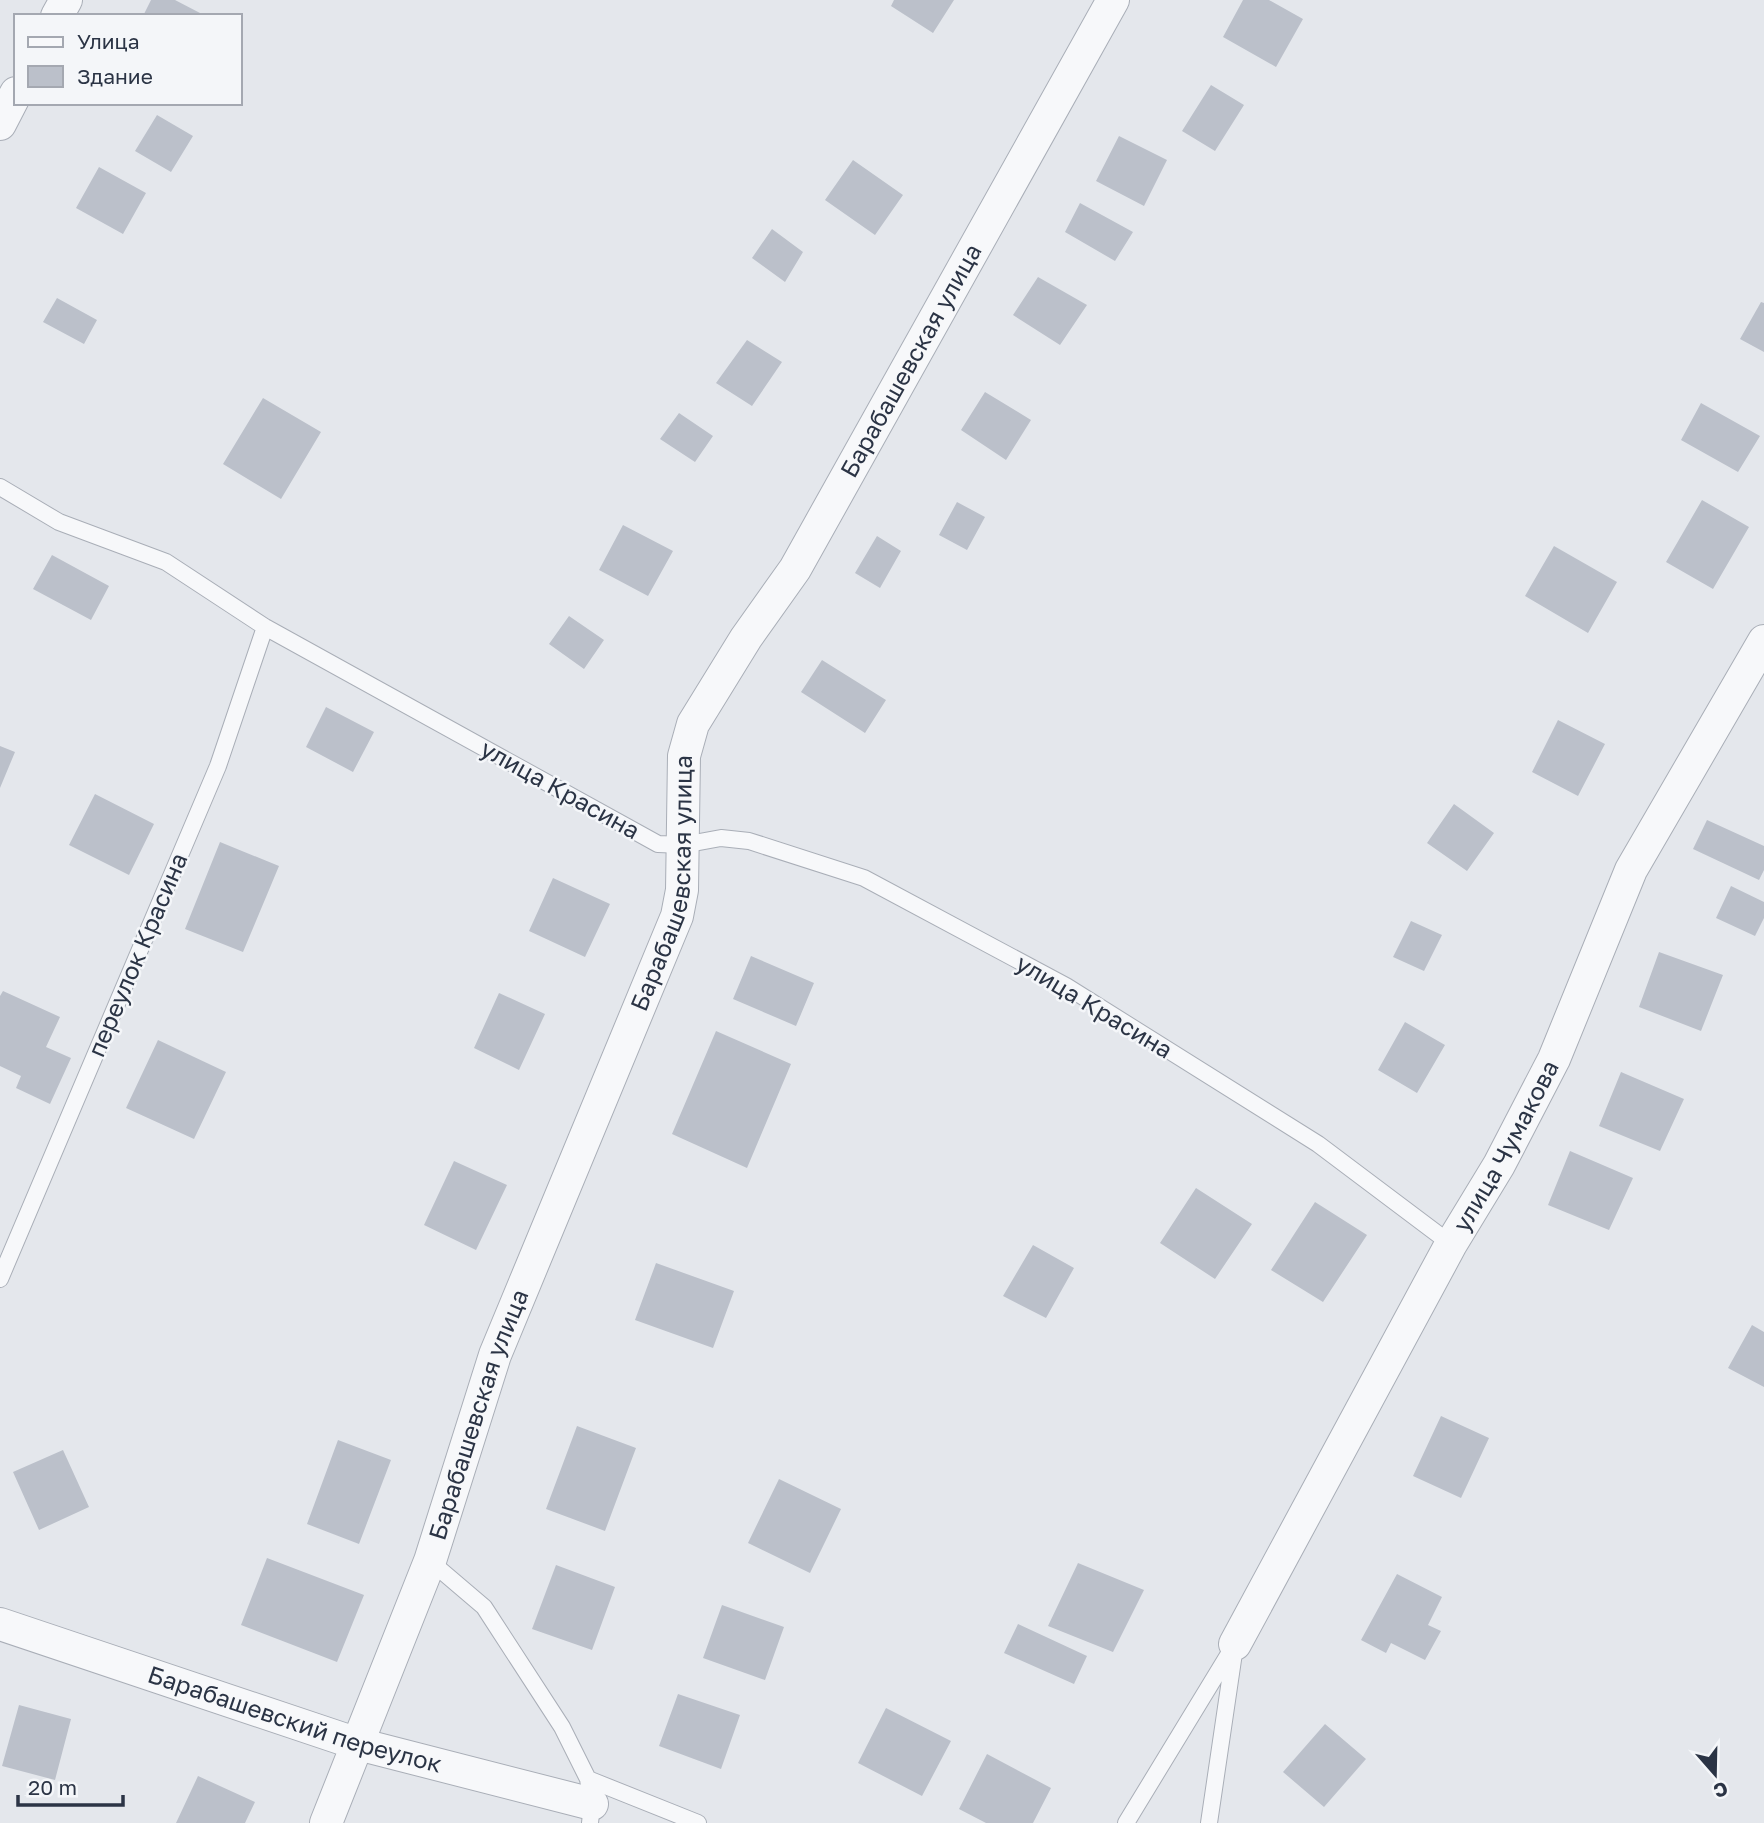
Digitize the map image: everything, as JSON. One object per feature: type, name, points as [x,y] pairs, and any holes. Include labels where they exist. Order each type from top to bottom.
[{"type":"street","name":"Барабашевская улица","points":[[326,1823],[430,1561],[495,1355],[677,916],[682,890],[684,756],[693,724],[746,638],[795,569],[1113,0]]},
{"type":"street","points":[[0,124],[14,97]]},
{"type":"street","name":"улица Чумакова","points":[[1235,1644],[1451,1244],[1499,1165],[1554,1059],[1631,870],[1764,641]]},
{"type":"street","name":"Барабашевский переулок","points":[[0,1624],[358,1744],[590,1802]]},
{"type":"lane","name":"улица Красина","points":[[0,487],[59,522],[166,562],[265,627],[658,844],[683,845],[722,838],[749,841],[864,878],[1066,986],[1318,1144],[1451,1244]]},
{"type":"lane","name":"переулок Красина","points":[[0,1279],[218,766],[265,627]]},
{"type":"lane","points":[[430,1561],[484,1607],[562,1727],[590,1802],[698,1823]]},
{"type":"lane","points":[[1126,1823],[1235,1644]]},
{"type":"lane","points":[[1209,1823],[1235,1644]]},
{"type":"building","points":[[151,0],[175,0],[200,13],[200,14],[144,14]]},
{"type":"building","points":[[894,0],[954,0],[933,33],[891,6]]},
{"type":"building","points":[[1243,0],[1269,0],[1303,19],[1276,67],[1223,37]]},
{"type":"building","points":[[1211,85],[1244,105],[1215,151],[1182,131]]},
{"type":"building","points":[[157,115],[193,136],[171,172],[135,151]]},
{"type":"building","points":[[1119,136],[1167,160],[1144,206],[1096,181]]},
{"type":"building","points":[[853,160],[903,195],[875,235],[825,200]]},
{"type":"building","points":[[99,167],[146,193],[123,234],[76,208]]},
{"type":"building","points":[[1080,203],[1133,232],[1115,261],[1065,232]]},
{"type":"building","points":[[772,229],[803,252],[785,282],[752,258]]},
{"type":"building","points":[[1038,277],[1087,305],[1060,345],[1013,315]]},
{"type":"building","points":[[57,298],[97,320],[84,344],[43,322]]},
{"type":"building","points":[[1761,302],[1764,303],[1764,352],[1740,339]]},
{"type":"building","points":[[747,340],[782,362],[752,406],[716,383]]},
{"type":"building","points":[[985,392],[1031,420],[1006,460],[961,430]]},
{"type":"building","points":[[263,398],[321,432],[281,499],[223,464]]},
{"type":"building","points":[[1701,403],[1760,436],[1738,472],[1681,440]]},
{"type":"building","points":[[679,413],[713,436],[695,462],[660,439]]},
{"type":"building","points":[[1702,500],[1749,527],[1713,589],[1666,562]]},
{"type":"building","points":[[957,502],[985,517],[967,550],[939,535]]},
{"type":"building","points":[[623,525],[673,551],[648,596],[599,570]]},
{"type":"building","points":[[877,536],[901,551],[880,588],[855,573]]},
{"type":"building","points":[[1554,546],[1617,582],[1588,633],[1525,596]]},
{"type":"building","points":[[52,555],[109,586],[91,620],[33,589]]},
{"type":"building","points":[[569,616],[604,640],[584,669],[549,644]]},
{"type":"building","points":[[822,660],[886,700],[865,733],[801,692]]},
{"type":"building","points":[[326,707],[374,732],[353,772],[306,747]]},
{"type":"building","points":[[1558,720],[1605,744],[1578,796],[1532,772]]},
{"type":"building","points":[[0,746],[15,752],[0,788]]},
{"type":"building","points":[[95,794],[154,824],[129,875],[69,845]]},
{"type":"building","points":[[1454,804],[1494,833],[1467,871],[1427,843]]},
{"type":"building","points":[[1707,820],[1764,846],[1764,870],[1759,880],[1693,849]]},
{"type":"building","points":[[220,842],[279,866],[243,952],[185,929]]},
{"type":"building","points":[[553,878],[610,904],[585,957],[529,931]]},
{"type":"building","points":[[1731,886],[1764,902],[1764,918],[1755,936],[1716,918]]},
{"type":"building","points":[[1411,921],[1442,935],[1424,971],[1393,957]]},
{"type":"building","points":[[1659,952],[1723,975],[1701,1031],[1639,1007]]},
{"type":"building","points":[[751,956],[814,983],[796,1026],[733,999]]},
{"type":"building","points":[[3,991],[60,1017],[46,1047],[71,1058],[50,1104],[16,1088],[21,1076],[0,1066],[0,996]]},
{"type":"building","points":[[499,993],[545,1014],[519,1070],[474,1048]]},
{"type":"building","points":[[1405,1022],[1445,1045],[1417,1093],[1378,1070]]},
{"type":"building","points":[[716,1031],[791,1064],[747,1168],[672,1134]]},
{"type":"building","points":[[158,1040],[226,1072],[194,1139],[126,1108]]},
{"type":"building","points":[[1621,1072],[1684,1099],[1660,1151],[1599,1126]]},
{"type":"building","points":[[1570,1151],[1633,1178],[1609,1230],[1548,1205]]},
{"type":"building","points":[[454,1161],[507,1185],[476,1250],[424,1225]]},
{"type":"building","points":[[1196,1188],[1252,1224],[1215,1279],[1160,1243]]},
{"type":"building","points":[[1315,1202],[1367,1235],[1323,1302],[1271,1270]]},
{"type":"building","points":[[1033,1245],[1074,1268],[1046,1318],[1003,1296]]},
{"type":"building","points":[[656,1263],[734,1291],[713,1348],[635,1320]]},
{"type":"building","points":[[1752,1325],[1764,1332],[1764,1387],[1728,1368]]},
{"type":"building","points":[[1441,1416],[1489,1438],[1461,1498],[1413,1476]]},
{"type":"building","points":[[577,1426],[636,1448],[605,1531],[546,1509]]},
{"type":"building","points":[[338,1440],[391,1460],[359,1544],[307,1524]]},
{"type":"building","points":[[63,1450],[89,1507],[39,1530],[13,1472]]},
{"type":"building","points":[[779,1479],[841,1509],[810,1573],[748,1543]]},
{"type":"building","points":[[267,1558],[364,1595],[337,1662],[241,1625]]},
{"type":"building","points":[[1078,1563],[1144,1590],[1113,1652],[1048,1626]]},
{"type":"building","points":[[556,1565],[615,1587],[592,1650],[532,1629]]},
{"type":"building","points":[[1397,1574],[1442,1597],[1428,1625],[1441,1631],[1425,1660],[1391,1643],[1386,1653],[1361,1640]]},
{"type":"building","points":[[722,1605],[784,1627],[765,1680],[703,1658]]},
{"type":"building","points":[[1018,1624],[1087,1656],[1074,1684],[1004,1653]]},
{"type":"building","points":[[678,1694],[740,1715],[721,1769],[659,1746]]},
{"type":"building","points":[[19,1705],[71,1719],[55,1780],[2,1766]]},
{"type":"building","points":[[886,1708],[951,1741],[922,1796],[858,1763]]},
{"type":"building","points":[[1325,1724],[1366,1759],[1324,1807],[1283,1772]]},
{"type":"building","points":[[987,1754],[1051,1788],[1033,1823],[986,1823],[959,1809]]},
{"type":"building","points":[[198,1776],[255,1802],[245,1823],[176,1823]]}]
